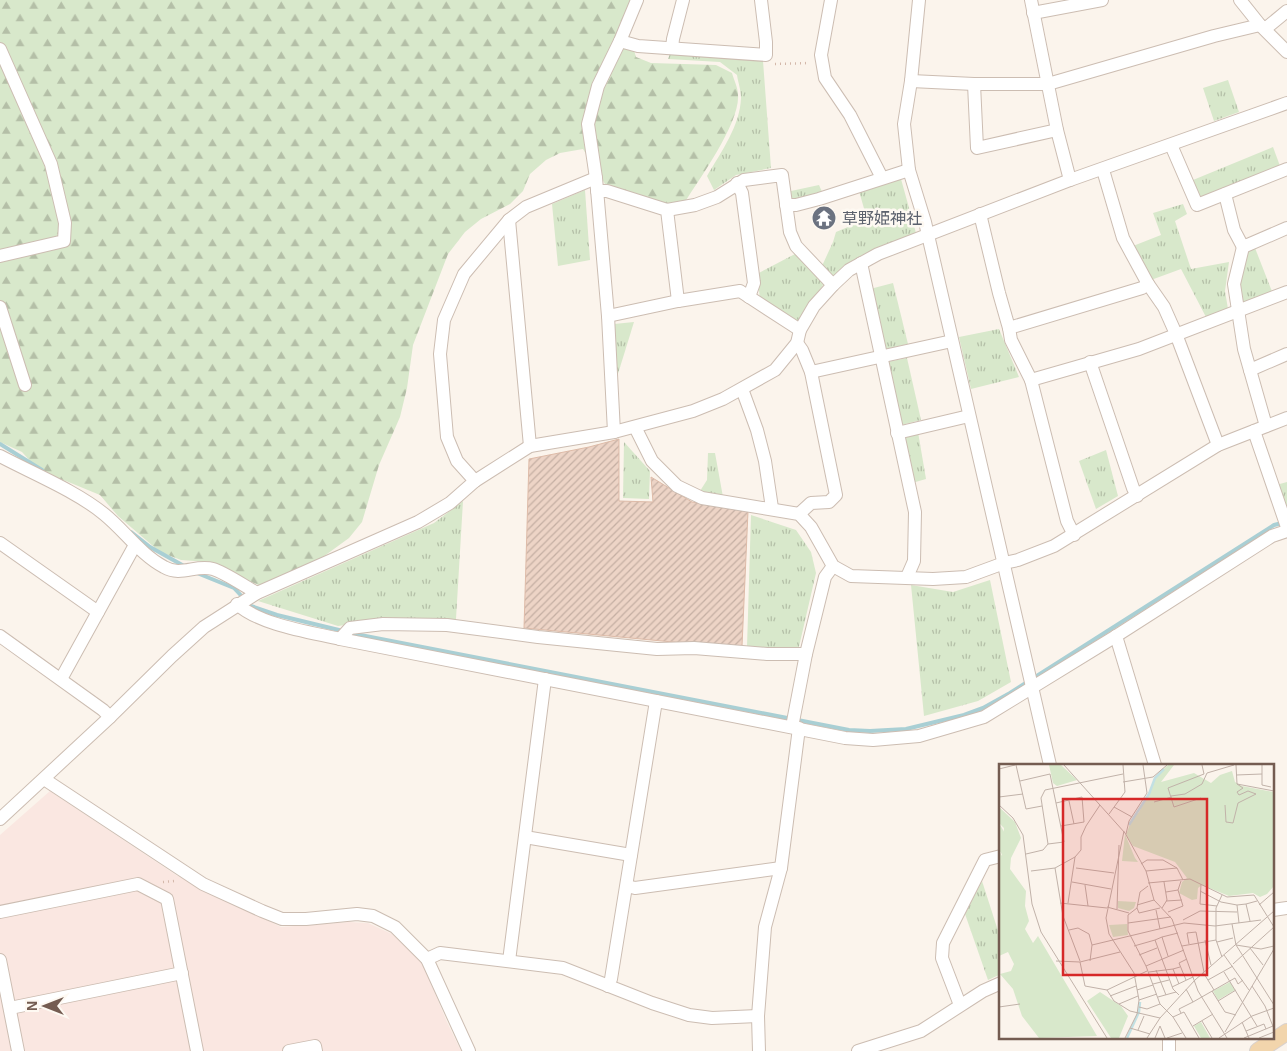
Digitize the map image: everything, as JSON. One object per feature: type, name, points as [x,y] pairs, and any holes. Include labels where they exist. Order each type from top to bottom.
[{"type":"main road","points":[[1258,1051],[1287,1032]]},
{"type":"street","points":[[614,432],[608,316],[596,184],[588,124],[598,86],[637,0]]},
{"type":"street","points":[[672,48],[683,0]]},
{"type":"street","points":[[620,41],[638,46],[766,55],[761,0]]},
{"type":"street","points":[[831,0],[822,55],[825,78],[850,115],[882,178]]},
{"type":"street","points":[[919,0],[911,81],[904,124],[909,170],[928,235],[968,416],[1050,764]]},
{"type":"street","points":[[1030,0],[1057,130],[1070,180]]},
{"type":"street","points":[[1033,13],[1102,0]]},
{"type":"street","points":[[1240,0],[1262,27],[1287,52]]},
{"type":"street","points":[[911,81],[974,84],[1048,84],[1205,38],[1262,27],[1287,11]]},
{"type":"street","points":[[0,49],[51,164],[65,223],[64,241],[0,256]]},
{"type":"street","points":[[974,84],[977,148],[1057,130]]},
{"type":"street","points":[[0,819],[110,718],[204,627],[246,599],[418,522],[450,503],[475,481],[530,446],[635,427],[693,411],[742,389],[775,370],[798,336],[814,306],[849,270],[878,254],[1070,180],[1287,103]]},
{"type":"street","points":[[1171,145],[1197,204],[1287,169]]},
{"type":"street","points":[[786,205],[796,205],[820,199],[909,170]]},
{"type":"street","points":[[1102,170],[1123,238],[1148,284],[1164,307],[1218,446]]},
{"type":"street","points":[[475,481],[457,461],[448,437],[440,354],[444,320],[464,274],[509,220],[526,207],[596,184],[608,191],[668,210],[695,205],[717,197],[744,180],[782,174],[790,232],[796,246],[833,285]]},
{"type":"street","points":[[737,183],[742,193],[754,283],[749,297]]},
{"type":"street","points":[[1225,194],[1234,230],[1242,247],[1234,284],[1244,349],[1250,370],[1260,429],[1287,528]]},
{"type":"street","points":[[668,210],[678,301]]},
{"type":"street","points":[[980,214],[1011,340],[1030,380],[1067,521],[1074,535]]},
{"type":"street","points":[[509,220],[530,446]]},
{"type":"street","points":[[1242,247],[1287,228]]},
{"type":"street","points":[[861,263],[897,433],[916,512],[914,561],[907,578]]},
{"type":"street","points":[[1009,328],[1142,288],[1148,284]]},
{"type":"street","points":[[608,316],[678,301],[740,291],[798,336],[811,372],[836,495],[829,502],[811,503],[800,514]]},
{"type":"street","points":[[1030,380],[1140,349],[1287,292]]},
{"type":"street","points":[[0,307],[25,386]]},
{"type":"street","points":[[811,372],[952,341]]},
{"type":"street","points":[[1250,370],[1287,354]]},
{"type":"street","points":[[1090,362],[1132,488],[1137,496]]},
{"type":"street","points":[[742,389],[758,430],[772,508]]},
{"type":"street","points":[[897,433],[968,416]]},
{"type":"street","points":[[635,427],[652,462],[677,486],[702,498],[800,514],[812,527],[833,566],[852,576],[933,580],[966,577],[1054,546],[1218,446],[1287,418]]},
{"type":"street","points":[[0,456],[74,495],[104,514],[136,545],[165,568],[181,572],[200,568],[213,569],[246,599]]},
{"type":"street","points":[[246,599],[245,612],[268,622],[340,640],[845,738],[873,740],[919,736],[984,717],[1030,683],[1116,636],[1272,536],[1287,532]]},
{"type":"street","points":[[0,543],[98,612]]},
{"type":"street","points":[[61,679],[136,545]]},
{"type":"street","points":[[759,1051],[758,1016],[765,927],[781,868],[806,654],[826,578],[833,566]]},
{"type":"street","points":[[340,640],[350,628],[384,624],[447,625],[538,637],[657,648],[694,648],[767,654],[806,654]]},
{"type":"street","points":[[0,636],[103,710],[110,718]]},
{"type":"street","points":[[1116,636],[1155,764]]},
{"type":"street","points":[[509,961],[546,679]]},
{"type":"street","points":[[608,986],[612,979],[656,701]]},
{"type":"street","points":[[44,780],[203,884],[282,919],[306,919],[357,914],[373,916],[395,927],[427,959],[469,1051]]},
{"type":"street","points":[[525,837],[632,855]]},
{"type":"street","points":[[960,1005],[942,958],[943,942],[986,860],[999,857]]},
{"type":"street","points":[[627,886],[636,888],[781,868]]},
{"type":"street","points":[[0,912],[138,884],[167,899],[198,1051]]},
{"type":"street","points":[[1274,910],[1287,908]]},
{"type":"street","points":[[427,959],[440,953],[563,968],[652,1003],[689,1015],[712,1018],[758,1016]]},
{"type":"street","points":[[0,960],[18,1051]]},
{"type":"street","points":[[10,1008],[182,972]]},
{"type":"street","points":[[858,1051],[922,1031],[960,1005],[999,984]]},
{"type":"street","points":[[1169,1038],[1169,1051]]},
{"type":"street","points":[[289,1051],[315,1046],[316,1051]]},
{"type":"path","points":[[766,55],[773,64],[823,62]]},
{"type":"path","points":[[152,891],[158,882],[188,881],[192,877]]},
{"type":"shaded area","points":[[50,791],[176,875],[281,927],[349,922],[368,923],[392,934],[422,962],[461,1051],[0,1051],[0,835]]},
{"type":"green space","points":[[0,0],[634,0],[629,34],[636,57],[651,63],[716,65],[732,73],[738,92],[737,107],[733,120],[718,150],[685,202],[669,205],[605,184],[583,149],[560,153],[546,160],[530,174],[523,191],[510,204],[481,219],[465,232],[448,254],[413,345],[407,388],[400,417],[379,465],[362,522],[349,538],[301,573],[265,588],[208,562],[181,560],[160,552],[118,516],[100,495],[41,473],[22,452],[0,442]]},
{"type":"green space","points":[[672,48],[763,61],[771,168],[736,175],[714,190],[707,176],[729,138],[737,119],[741,92],[737,75],[720,62],[668,59]]},
{"type":"green space","points":[[1228,80],[1239,112],[1214,121],[1203,88]]},
{"type":"green space","points":[[1273,147],[1280,166],[1201,199],[1193,180]]},
{"type":"green space","points":[[901,179],[916,233],[834,277],[822,266],[836,232],[867,219],[859,191]]},
{"type":"green space","points":[[819,185],[823,194],[792,201],[791,191]]},
{"type":"green space","points":[[585,190],[590,260],[558,266],[552,204]]},
{"type":"green space","points":[[1183,204],[1187,214],[1175,221],[1191,269],[1229,262],[1225,291],[1228,309],[1207,319],[1181,269],[1151,280],[1133,246],[1161,235],[1153,213]]},
{"type":"green space","points":[[1255,248],[1273,294],[1242,305],[1238,284],[1247,251]]},
{"type":"green space","points":[[795,254],[825,282],[798,323],[760,299],[757,274]]},
{"type":"green space","points":[[893,283],[908,344],[885,349],[870,289]]},
{"type":"green space","points":[[634,322],[617,377],[614,324]]},
{"type":"green space","points":[[999,329],[1019,377],[971,389],[959,337]]},
{"type":"green space","points":[[907,358],[921,420],[901,425],[887,362]]},
{"type":"green space","points":[[918,432],[926,479],[912,483],[905,435]]},
{"type":"green space","points":[[624,442],[650,471],[649,499],[623,498]]},
{"type":"green space","points":[[1106,450],[1118,496],[1096,509],[1079,461]]},
{"type":"green space","points":[[708,453],[715,453],[723,497],[700,491],[707,480]]},
{"type":"green space","points":[[1287,482],[1287,511],[1276,485]]},
{"type":"green space","points":[[463,501],[456,619],[367,622],[338,626],[258,601],[434,523]]},
{"type":"green space","points":[[751,515],[796,530],[811,552],[816,573],[798,651],[747,647]]},
{"type":"green space","points":[[990,580],[1011,682],[978,701],[924,716],[911,585],[953,592]]},
{"type":"green space","points":[[982,881],[999,934],[999,975],[988,980],[965,914]]},
{"type":"building","points":[[619,439],[619,501],[653,502],[651,477],[692,502],[748,511],[742,646],[694,644],[524,628],[529,459]]},
{"type":"waterway","points":[[0,444],[42,470]]},
{"type":"waterway","points":[[350,633],[849,730],[906,729],[964,715],[983,708],[1010,693],[1274,525],[1282,523]]},
{"type":"waterway","points":[[131,532],[150,547],[184,566]]},
{"type":"waterway","points":[[197,573],[234,588],[251,606],[277,615],[343,631]]},
{"type":"place","name":"草野姫神社","points":[[824,218]]}]
